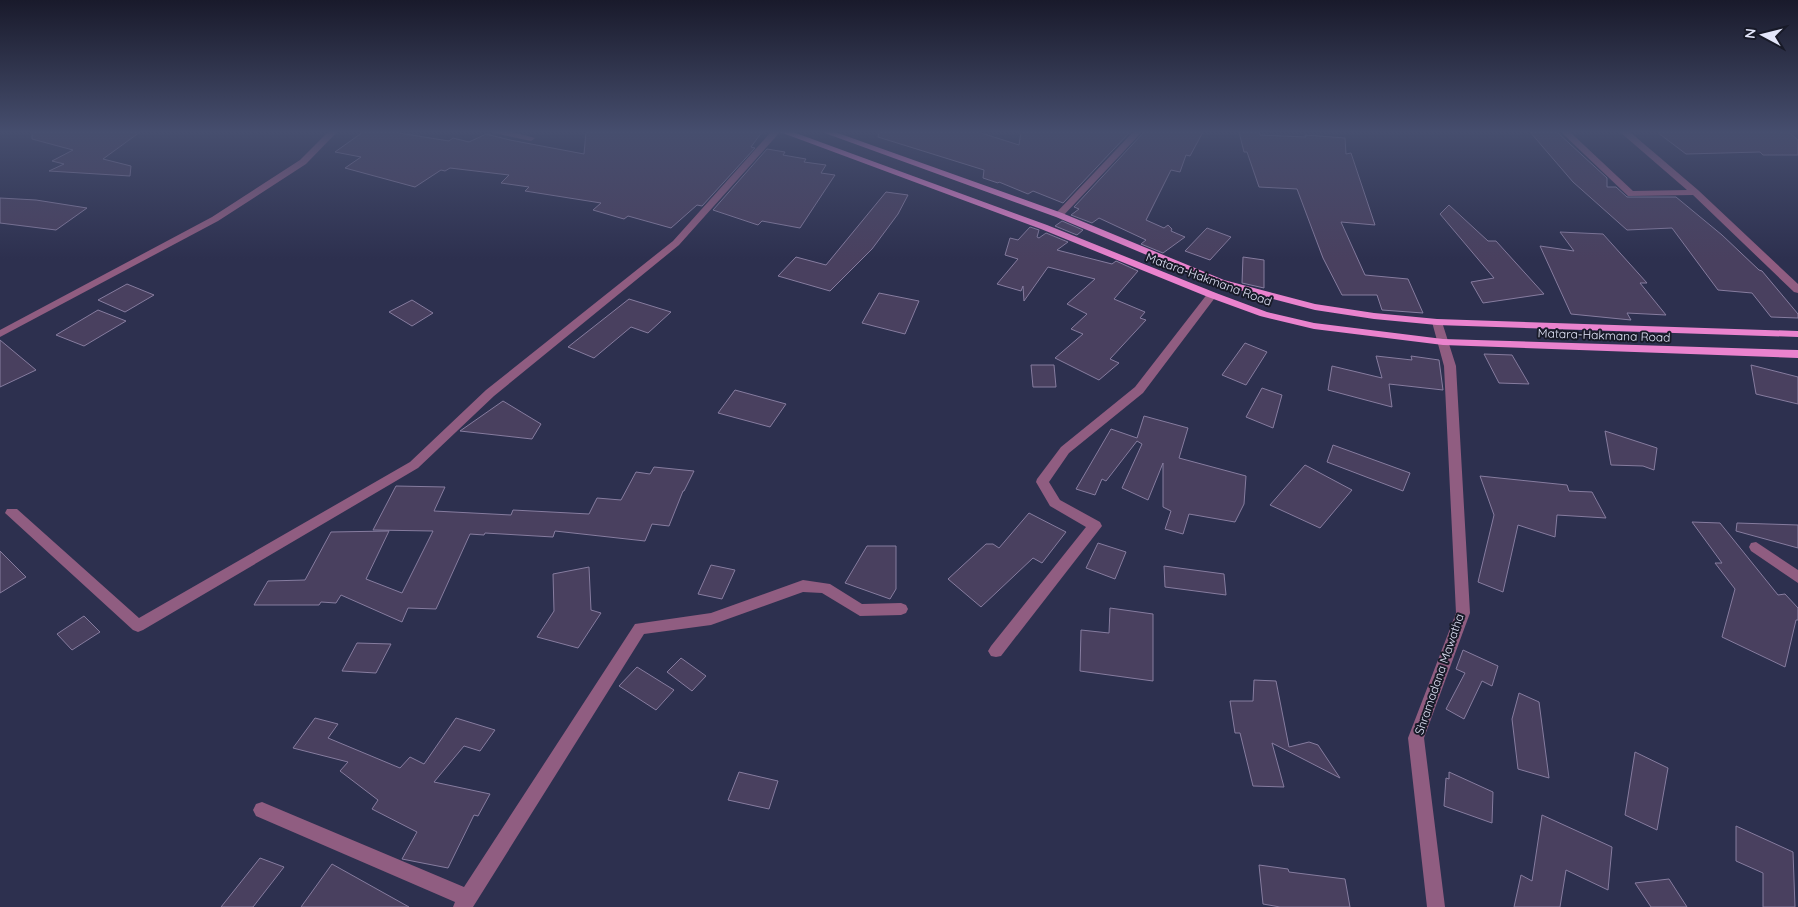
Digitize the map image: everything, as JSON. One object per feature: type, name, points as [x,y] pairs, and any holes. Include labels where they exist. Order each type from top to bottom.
[{"type":"main road","name":"Matara-Hakmana Road","points":[[900,174],[1044,227],[1212,295],[1264,314],[1314,326],[1443,342],[1798,354]]},
{"type":"main road","name":"Matara-Hakmana Road","points":[[945,174],[1059,215],[1220,282],[1315,307],[1374,316],[1437,322],[1798,334]]},
{"type":"street","points":[[0,334],[215,219],[284,174]]},
{"type":"street","points":[[12,513],[138,626],[414,465],[490,393],[676,243],[738,174]]},
{"type":"street","points":[[1059,215],[1098,174]]},
{"type":"street","points":[[1610,174],[1631,194],[1695,192]]},
{"type":"street","points":[[1674,174],[1798,290]]},
{"type":"street","points":[[996,650],[1095,526],[1055,503],[1042,482],[1065,450],[1139,390],[1212,295]]},
{"type":"street","name":"Shramadana Mawatha","points":[[1436,907],[1416,738],[1463,613],[1450,366],[1437,322]]},
{"type":"street","points":[[1756,547],[1798,577]]},
{"type":"street","points":[[262,810],[465,902],[640,628],[711,620],[803,586],[825,588],[860,610],[901,609]]},
{"type":"building","points":[[103,174],[130,174],[130,176]]},
{"type":"building","points":[[368,174],[434,174],[415,187]]},
{"type":"building","points":[[503,174],[731,174],[702,206],[697,205],[671,228],[628,216],[624,219],[593,210],[601,203],[525,191],[529,187],[501,183],[509,175]]},
{"type":"building","points":[[745,174],[835,175],[800,228],[762,221],[758,225],[713,210]]},
{"type":"building","points":[[983,174],[1090,174],[1063,203],[1033,191],[1028,194],[999,182],[983,178]]},
{"type":"building","points":[[1104,174],[1169,174],[1146,220],[1164,228],[1168,225],[1172,229],[1171,231],[1185,237],[1163,253],[1141,244],[1146,240],[1099,218],[1092,223],[1071,215],[1079,209],[1074,207]]},
{"type":"building","points":[[1255,174],[1358,174],[1375,225],[1341,222],[1365,275],[1408,279],[1423,313],[1382,310],[1377,295],[1342,295],[1323,258],[1297,189],[1259,187]]},
{"type":"building","points":[[1566,174],[1603,174],[1607,178],[1607,187],[1616,187],[1627,197],[1676,197],[1762,271],[1798,314],[1798,318],[1771,317],[1752,293],[1718,290],[1672,228],[1627,230]]},
{"type":"building","points":[[886,192],[908,195],[898,214],[872,249],[830,291],[778,276],[796,257],[826,265]]},
{"type":"building","points":[[0,198],[36,200],[87,208],[56,230],[0,223]]},
{"type":"building","points":[[1449,205],[1488,241],[1496,241],[1544,294],[1483,303],[1471,282],[1494,278],[1440,214]]},
{"type":"building","points":[[1062,221],[1083,230],[1077,235],[1055,226]]},
{"type":"building","points":[[1030,227],[1039,230],[1037,237],[1039,238],[1046,233],[1068,242],[1057,250],[1112,264],[1116,261],[1138,271],[1114,299],[1145,312],[1140,318],[1146,320],[1110,359],[1119,363],[1099,380],[1055,358],[1083,334],[1071,329],[1087,314],[1067,304],[1095,279],[1048,267],[1024,301],[1023,286],[1021,291],[997,284],[1018,259],[1005,255],[1010,238],[1018,240]]},
{"type":"building","points":[[1207,228],[1231,237],[1210,260],[1185,251]]},
{"type":"building","points":[[1560,232],[1603,234],[1647,283],[1640,283],[1666,315],[1627,313],[1631,320],[1571,314],[1540,246],[1574,251]]},
{"type":"building","points":[[1243,257],[1264,260],[1264,288],[1242,283]]},
{"type":"building","points":[[127,284],[154,295],[125,312],[98,300]]},
{"type":"building","points":[[879,293],[919,301],[905,334],[862,323]]},
{"type":"building","points":[[629,299],[671,312],[648,333],[631,327],[594,358],[568,347]]},
{"type":"building","points":[[412,300],[433,313],[412,326],[389,312]]},
{"type":"building","points":[[98,310],[126,321],[84,346],[56,335]]},
{"type":"building","points":[[0,340],[36,370],[0,387]]},
{"type":"building","points":[[1245,343],[1267,352],[1246,385],[1222,375]]},
{"type":"building","points":[[1484,354],[1512,355],[1529,384],[1499,383]]},
{"type":"building","points":[[1376,356],[1412,360],[1411,356],[1439,360],[1443,390],[1389,384],[1392,407],[1328,390],[1332,366],[1382,378]]},
{"type":"building","points":[[1031,365],[1054,365],[1056,387],[1033,387]]},
{"type":"building","points":[[1751,365],[1798,377],[1798,404],[1756,394]]},
{"type":"building","points":[[1262,388],[1282,395],[1273,428],[1246,417]]},
{"type":"building","points":[[735,390],[786,404],[770,427],[718,413]]},
{"type":"building","points":[[503,401],[541,424],[532,439],[460,431]]},
{"type":"building","points":[[1144,416],[1188,428],[1179,458],[1246,476],[1244,504],[1235,522],[1189,514],[1183,534],[1165,529],[1171,511],[1163,507],[1163,463],[1148,500],[1122,488],[1142,444],[1137,441],[1106,481],[1102,479],[1095,495],[1076,489],[1111,429],[1137,438]]},
{"type":"building","points":[[1605,431],[1657,448],[1654,470],[1643,466],[1611,465]]},
{"type":"building","points":[[1333,445],[1410,473],[1403,491],[1327,462]]},
{"type":"building","points":[[1305,465],[1352,490],[1320,528],[1270,505]]},
{"type":"building","points":[[654,467],[694,471],[683,491],[669,526],[652,524],[645,541],[555,531],[553,537],[485,533],[484,535],[470,534],[436,609],[408,608],[402,622],[341,595],[336,603],[321,602],[319,605],[254,605],[268,581],[305,580],[331,532],[389,531],[366,579],[402,593],[433,531],[373,530],[396,486],[445,487],[434,511],[511,515],[513,510],[589,514],[597,498],[621,500],[636,472],[650,474]]},
{"type":"building","points":[[1480,476],[1567,485],[1569,491],[1592,492],[1606,518],[1557,515],[1555,537],[1518,525],[1503,592],[1478,582],[1494,515]]},
{"type":"building","points":[[1029,513],[1066,532],[1042,563],[1033,558],[981,607],[948,579],[986,544],[993,544],[999,548]]},
{"type":"building","points":[[1692,522],[1720,523],[1778,595],[1785,594],[1798,608],[1798,620],[1796,620],[1785,667],[1722,637],[1735,589],[1715,563],[1722,563]]},
{"type":"building","points":[[1737,523],[1798,525],[1798,548],[1736,531]]},
{"type":"building","points":[[1098,543],[1126,552],[1115,579],[1086,568]]},
{"type":"building","points":[[867,546],[896,546],[896,589],[890,599],[845,583]]},
{"type":"building","points":[[0,551],[26,577],[0,593]]},
{"type":"building","points":[[711,565],[735,570],[722,599],[698,594]]},
{"type":"building","points":[[1164,566],[1224,574],[1226,595],[1165,587]]},
{"type":"building","points":[[589,567],[591,610],[601,613],[578,648],[537,637],[554,611],[553,574]]},
{"type":"building","points":[[1110,608],[1153,614],[1153,681],[1080,671],[1081,630],[1109,633]]},
{"type":"building","points":[[84,616],[100,632],[72,650],[57,634]]},
{"type":"building","points":[[357,643],[391,644],[376,673],[342,671]]},
{"type":"building","points":[[1463,650],[1498,666],[1492,686],[1482,681],[1464,719],[1446,709],[1465,673],[1456,669]]},
{"type":"building","points":[[681,658],[706,676],[692,691],[667,672]]},
{"type":"building","points":[[637,667],[674,690],[656,710],[619,686]]},
{"type":"building","points":[[1254,680],[1276,681],[1289,747],[1309,742],[1318,745],[1340,778],[1272,743],[1284,787],[1253,786],[1240,733],[1235,733],[1230,701],[1253,701]]},
{"type":"building","points":[[1519,693],[1539,702],[1549,778],[1518,769],[1512,719]]},
{"type":"building","points":[[315,718],[338,724],[328,738],[400,768],[410,757],[424,764],[456,718],[495,730],[480,751],[464,746],[434,782],[490,794],[478,816],[474,815],[448,868],[402,859],[417,832],[372,809],[378,800],[340,771],[348,762],[293,748]]},
{"type":"building","points":[[1635,752],[1668,768],[1657,830],[1625,815]]},
{"type":"building","points":[[739,772],[778,781],[769,809],[728,800]]},
{"type":"building","points":[[1449,772],[1493,792],[1492,823],[1444,806],[1446,778],[1449,779]]},
{"type":"building","points":[[1542,815],[1612,847],[1608,890],[1566,870],[1560,907],[1514,907],[1521,875],[1532,881]]},
{"type":"building","points":[[1736,826],[1793,852],[1795,907],[1763,907],[1763,873],[1736,861]]},
{"type":"building","points":[[260,858],[284,867],[253,907],[221,907]]},
{"type":"building","points":[[332,864],[409,907],[301,907]]},
{"type":"building","points":[[1259,865],[1288,869],[1289,872],[1345,879],[1350,907],[1280,907],[1263,904]]},
{"type":"building","points":[[1669,879],[1687,907],[1651,907],[1635,883]]}]
